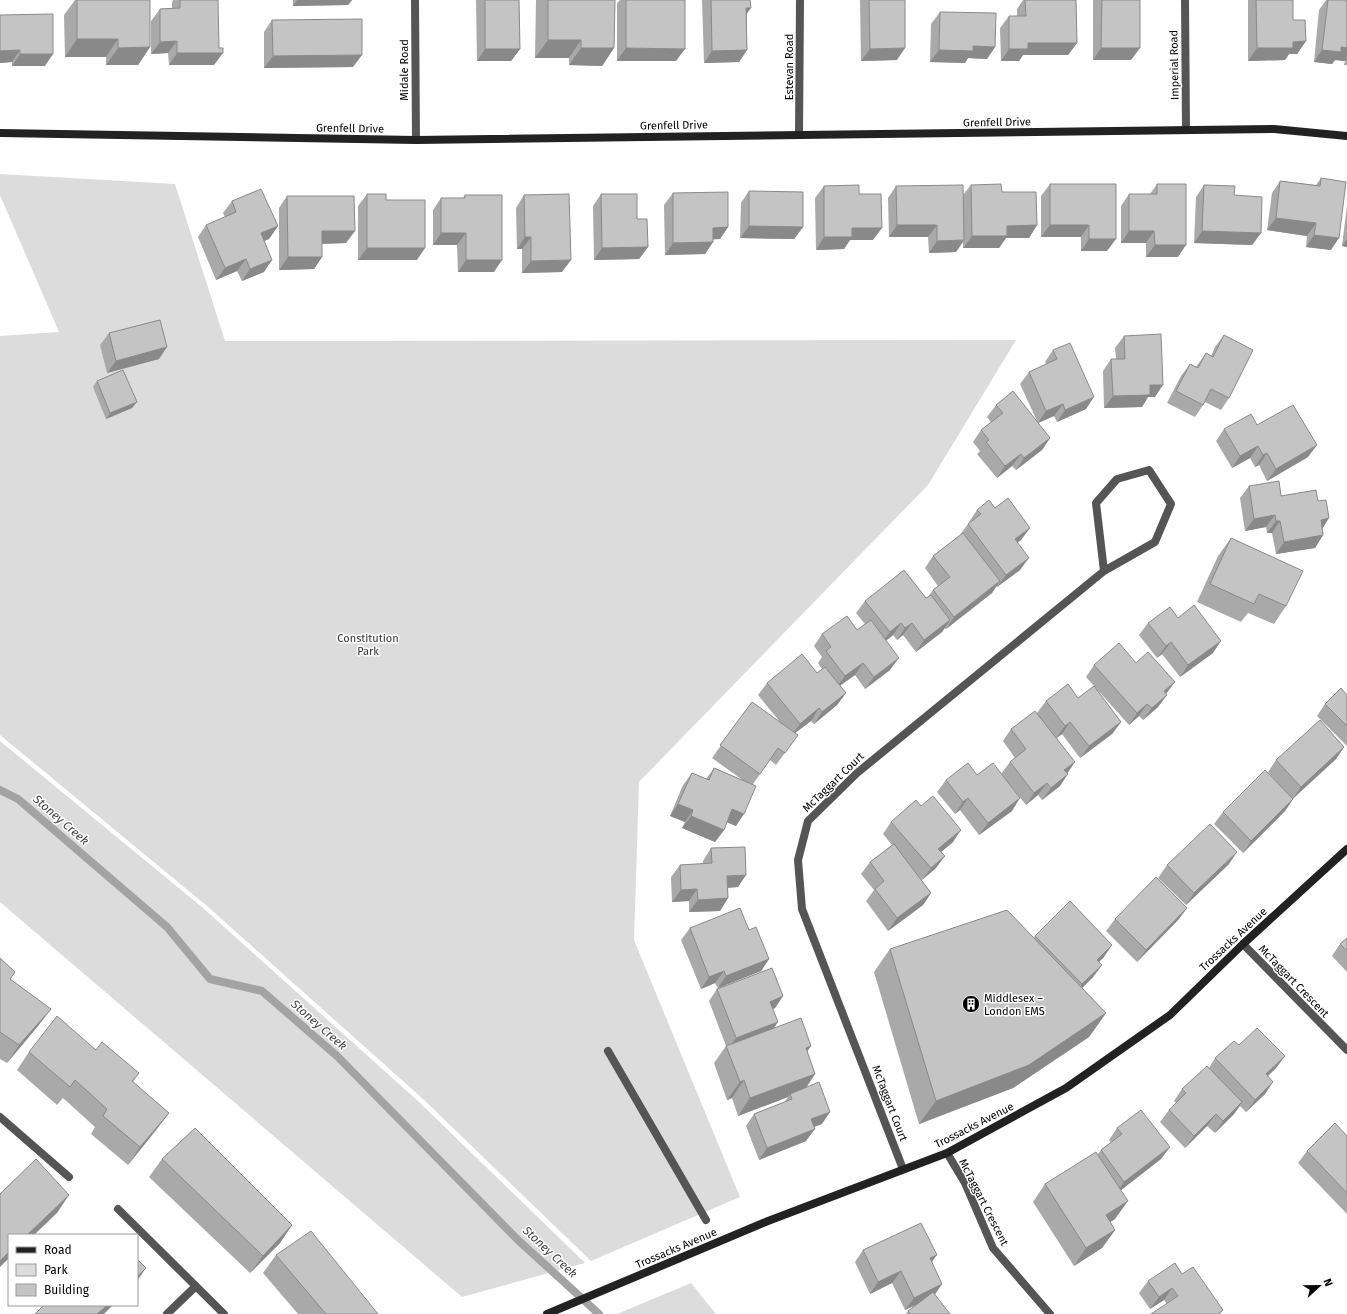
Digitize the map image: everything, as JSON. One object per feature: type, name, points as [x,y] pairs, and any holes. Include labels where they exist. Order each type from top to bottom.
[{"type":"street","name":"Midale Road","points":[[415,0],[416,140]]},
{"type":"street","name":"Estevan Road","points":[[799,135],[800,0]]},
{"type":"street","name":"Imperial Road","points":[[1185,0],[1186,130]]},
{"type":"street","name":"Grenfell Drive","points":[[0,133],[416,140],[1274,129],[1347,136]]},
{"type":"street","name":"McTaggart Court","points":[[903,1169],[802,909],[798,860],[808,821],[856,773],[1104,571],[1155,542],[1171,504],[1149,470],[1118,479],[1096,503],[1104,571]]},
{"type":"street","name":"Trossacks Avenue","points":[[547,1314],[768,1221],[946,1153],[1066,1088],[1170,1015],[1243,944],[1347,849]]},
{"type":"street","name":"McTaggart Crescent","points":[[1243,944],[1347,1050]]},
{"type":"street","points":[[608,1051],[706,1220]]},
{"type":"street","points":[[1,1118],[69,1177]]},
{"type":"street","name":"McTaggart Crescent","points":[[946,1153],[964,1183],[993,1248],[1050,1314]]},
{"type":"street","points":[[118,1208],[224,1314]]},
{"type":"street","points":[[167,1314],[196,1286]]},
{"type":"green space","name":"Constitution Park","points":[[0,174],[175,184],[225,341],[1016,340],[928,485],[639,782],[634,940],[740,1197],[591,1261],[422,1098],[207,906],[0,735],[0,336],[59,332],[0,195]]},
{"type":"green space","points":[[0,741],[203,908],[419,1102],[585,1263],[462,1297],[0,902]]},
{"type":"green space","points":[[691,1283],[716,1314],[617,1314]]},
{"type":"building","points":[[77,0],[150,0],[150,47],[118,48],[118,39],[77,39]]},
{"type":"building","points":[[180,0],[218,0],[219,48],[223,48],[223,53],[177,53],[177,41],[160,42],[160,9],[180,8]]},
{"type":"building","points":[[485,0],[519,0],[520,49],[485,49]]},
{"type":"building","points":[[548,0],[615,0],[614,48],[581,48],[581,40],[548,40]]},
{"type":"building","points":[[626,0],[685,0],[685,49],[626,48]]},
{"type":"building","points":[[711,0],[750,0],[751,8],[746,8],[747,50],[712,51]]},
{"type":"building","points":[[869,0],[905,0],[905,48],[870,49]]},
{"type":"building","points":[[1025,0],[1076,0],[1077,43],[1028,43],[1028,49],[1009,49],[1009,16],[1026,16]]},
{"type":"building","points":[[1102,0],[1140,0],[1140,48],[1101,48]]},
{"type":"building","points":[[1256,0],[1293,0],[1293,20],[1305,20],[1306,41],[1293,42],[1293,48],[1257,48]]},
{"type":"building","points":[[1328,0],[1347,0],[1347,48],[1341,47],[1341,52],[1322,50]]},
{"type":"building","points":[[940,12],[996,13],[995,47],[973,46],[973,51],[939,50]]},
{"type":"building","points":[[53,14],[53,54],[20,54],[20,50],[0,51],[0,15]]},
{"type":"building","points":[[362,19],[362,55],[273,56],[272,20]]},
{"type":"building","points":[[1321,178],[1346,182],[1339,238],[1314,235],[1316,223],[1276,218],[1280,181],[1320,186]]},
{"type":"building","points":[[1001,184],[1002,192],[1036,192],[1037,225],[1007,226],[1007,236],[972,236],[971,185]]},
{"type":"building","points":[[1050,184],[1116,184],[1116,239],[1089,239],[1089,225],[1050,225]]},
{"type":"building","points":[[1157,184],[1186,184],[1186,245],[1155,245],[1154,231],[1129,231],[1129,194],[1157,194]]},
{"type":"building","points":[[859,185],[859,194],[881,194],[882,228],[852,228],[852,237],[824,237],[824,186]]},
{"type":"building","points":[[963,185],[964,240],[937,241],[937,225],[897,225],[896,186]]},
{"type":"building","points":[[1204,185],[1235,186],[1234,195],[1262,197],[1261,233],[1202,231]]},
{"type":"building","points":[[261,189],[278,226],[261,233],[272,260],[250,269],[246,259],[225,268],[206,225],[236,212],[232,201]]},
{"type":"building","points":[[749,191],[803,192],[803,227],[749,226]]},
{"type":"building","points":[[728,192],[728,227],[713,228],[713,242],[673,243],[673,193]]},
{"type":"building","points":[[367,194],[386,194],[386,200],[425,200],[425,248],[367,248]]},
{"type":"building","points":[[569,194],[571,260],[531,261],[531,237],[525,237],[524,195]]},
{"type":"building","points":[[601,194],[637,194],[637,219],[647,219],[648,247],[602,248]]},
{"type":"building","points":[[465,195],[502,195],[502,260],[466,260],[466,233],[441,233],[441,198],[465,198]]},
{"type":"building","points":[[287,196],[354,196],[355,231],[322,231],[322,257],[288,257]]},
{"type":"building","points":[[160,320],[167,347],[116,361],[109,333]]},
{"type":"building","points":[[1161,334],[1163,385],[1150,385],[1150,395],[1113,396],[1111,359],[1125,359],[1124,336]]},
{"type":"building","points":[[1224,335],[1253,350],[1229,398],[1211,389],[1203,405],[1176,391],[1190,364],[1198,368],[1206,353],[1213,357]]},
{"type":"building","points":[[1070,343],[1094,397],[1065,410],[1063,404],[1046,411],[1029,372],[1057,359],[1053,350]]},
{"type":"building","points":[[123,370],[137,402],[110,413],[97,381]]},
{"type":"building","points":[[1013,391],[1050,438],[1024,458],[1021,454],[1005,466],[986,442],[989,440],[981,430],[1003,413],[996,405]]},
{"type":"building","points":[[1293,405],[1317,445],[1276,469],[1267,453],[1263,455],[1258,446],[1240,456],[1224,429],[1251,414],[1257,425]]},
{"type":"building","points":[[1279,481],[1281,496],[1316,490],[1318,501],[1326,500],[1329,518],[1321,520],[1323,535],[1284,542],[1280,521],[1276,521],[1275,515],[1254,519],[1249,486]]},
{"type":"building","points":[[1008,498],[1030,528],[1015,539],[1029,558],[1006,575],[968,524],[981,514],[977,510],[989,500],[995,508]]},
{"type":"building","points":[[963,533],[1000,581],[954,617],[933,590],[950,577],[933,556]]},
{"type":"building","points":[[1231,538],[1303,571],[1286,606],[1259,594],[1254,604],[1210,584]]},
{"type":"building","points":[[904,570],[926,598],[931,595],[950,620],[924,640],[912,623],[905,628],[901,623],[890,632],[865,601]]},
{"type":"building","points":[[1194,605],[1221,641],[1188,665],[1171,642],[1166,646],[1148,623],[1170,607],[1178,618]]},
{"type":"building","points":[[847,616],[857,630],[871,620],[899,658],[874,677],[863,663],[845,676],[826,651],[831,647],[822,634]]},
{"type":"building","points":[[1119,643],[1136,663],[1148,652],[1175,682],[1164,691],[1167,695],[1152,708],[1147,704],[1137,713],[1094,665]]},
{"type":"building","points":[[802,654],[817,673],[825,667],[846,693],[822,712],[819,708],[800,724],[767,683]]},
{"type":"building","points":[[1068,684],[1078,698],[1094,686],[1121,722],[1089,746],[1070,722],[1065,726],[1046,701]]},
{"type":"building","points":[[1341,688],[1347,695],[1347,726],[1325,704]]},
{"type":"building","points":[[752,702],[798,735],[785,753],[778,748],[760,774],[720,745]]},
{"type":"building","points":[[1035,711],[1075,762],[1064,770],[1068,774],[1051,788],[1047,783],[1034,793],[1010,762],[1026,749],[1011,729]]},
{"type":"building","points":[[1320,720],[1344,747],[1301,787],[1276,760]]},
{"type":"building","points":[[968,763],[977,775],[993,763],[1020,798],[988,823],[968,798],[963,802],[946,780]]},
{"type":"building","points":[[714,768],[756,786],[744,814],[732,809],[724,830],[691,816],[693,810],[678,804],[692,773],[709,780]]},
{"type":"building","points":[[1265,770],[1293,799],[1251,841],[1223,812]]},
{"type":"building","points":[[933,796],[961,830],[938,849],[945,856],[931,868],[891,822],[916,800],[921,806]]},
{"type":"building","points":[[1210,824],[1237,852],[1194,893],[1167,865]]},
{"type":"building","points":[[894,844],[931,893],[897,918],[875,889],[884,881],[870,862]]},
{"type":"building","points":[[745,847],[746,875],[727,876],[728,898],[698,900],[697,889],[681,890],[680,865],[712,863],[711,848]]},
{"type":"building","points":[[1156,877],[1187,908],[1146,950],[1115,919]]},
{"type":"building","points":[[1070,901],[1112,945],[1097,960],[1102,965],[1082,984],[1035,936]]},
{"type":"building","points":[[740,908],[749,930],[756,927],[769,959],[726,976],[724,971],[709,977],[690,928]]},
{"type":"building","name":"Middlesex – London EMS","points":[[1007,910],[1106,1013],[1029,1065],[936,1101],[890,949]]},
{"type":"building","points":[[1347,938],[1347,951],[1340,944]]},
{"type":"building","points":[[0,958],[15,972],[10,979],[51,1009],[19,1045],[0,1032]]},
{"type":"building","points":[[772,968],[783,996],[770,1002],[778,1022],[736,1038],[717,989]]},
{"type":"building","points":[[57,1016],[96,1050],[102,1042],[139,1073],[132,1081],[169,1113],[140,1147],[103,1116],[107,1109],[75,1080],[70,1087],[29,1052]]},
{"type":"building","points":[[801,1018],[811,1046],[806,1048],[815,1074],[750,1098],[744,1080],[740,1082],[726,1046]]},
{"type":"building","points":[[1257,1028],[1285,1056],[1266,1074],[1273,1082],[1255,1100],[1215,1058],[1234,1041],[1239,1045]]},
{"type":"building","points":[[1207,1066],[1242,1102],[1223,1121],[1216,1114],[1194,1136],[1169,1110],[1186,1093],[1182,1089]]},
{"type":"building","points":[[819,1082],[830,1112],[811,1119],[815,1129],[767,1148],[754,1114],[792,1099],[790,1094]]},
{"type":"building","points":[[1141,1110],[1170,1147],[1124,1182],[1101,1150],[1122,1134],[1117,1128]]},
{"type":"building","points":[[1335,1123],[1347,1136],[1347,1193],[1307,1151]]},
{"type":"building","points":[[195,1128],[292,1225],[263,1256],[162,1159]]},
{"type":"building","points":[[1096,1152],[1128,1201],[1106,1215],[1115,1230],[1086,1248],[1045,1184]]},
{"type":"building","points":[[36,1159],[69,1195],[28,1234],[8,1234],[8,1253],[0,1261],[0,1194]]},
{"type":"building","points":[[921,1223],[937,1255],[930,1258],[942,1284],[914,1298],[901,1271],[878,1282],[863,1250]]},
{"type":"building","points":[[311,1231],[378,1314],[326,1314],[276,1255]]},
{"type":"building","points":[[138,1260],[146,1268],[138,1276]]},
{"type":"building","points":[[1175,1263],[1182,1274],[1193,1267],[1223,1310],[1218,1314],[1151,1314],[1178,1296],[1172,1288],[1159,1297],[1148,1281]]},
{"type":"building","points":[[933,1292],[950,1314],[910,1314],[908,1311]]},
{"type":"building","points":[[43,1306],[106,1306],[97,1314],[35,1314]]},
{"type":"waterway","name":"Stoney Creek","points":[[0,790],[18,799],[167,927],[210,979],[262,991],[337,1056],[518,1240],[599,1314]]},
{"type":"place","name":"Middlesex – London EMS","points":[[971,1004]]}]
